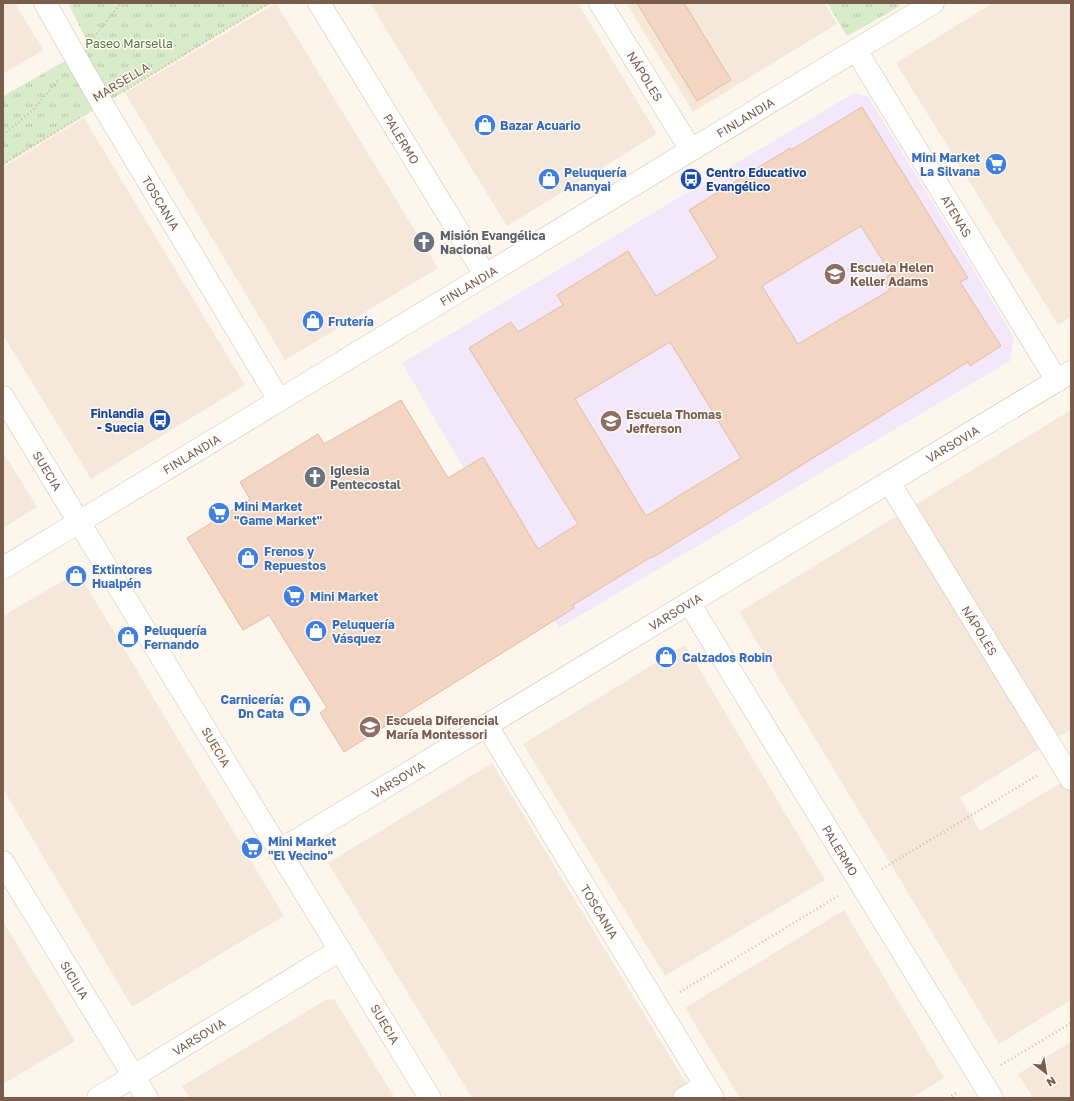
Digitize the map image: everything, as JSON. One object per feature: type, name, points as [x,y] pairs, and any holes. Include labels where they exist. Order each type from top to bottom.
[{"type":"street","name":"TOSCANIA","points":[[45,3],[102,104],[279,400]]},
{"type":"street","name":"PALERMO","points":[[319,3],[485,275]]},
{"type":"street","name":"NÁPOLES","points":[[600,3],[691,150]]},
{"type":"street","name":"FINLANDIA","points":[[3,568],[856,50],[924,5]]},
{"type":"street","name":"ATENAS","points":[[856,50],[1064,376]]},
{"type":"street","name":"VARSOVIA","points":[[280,851],[1064,376]]},
{"type":"street","name":"SUECIA","points":[[3,396],[430,1098]]},
{"type":"street","name":"NÁPOLES","points":[[890,482],[1071,779]]},
{"type":"street","name":"PALERMO","points":[[689,603],[992,1098]]},
{"type":"street","name":"TOSCANIA","points":[[487,726],[709,1092]]},
{"type":"street","name":"SICILIA","points":[[3,862],[147,1098]]},
{"type":"street","name":"VARSOVIA","points":[[98,1098],[340,950]]},
{"type":"street","points":[[684,1098],[709,1092]]},
{"type":"path","name":"MARSELLA","points":[[3,164],[269,3]]},
{"type":"path","points":[[948,1098],[1071,1023]]},
{"type":"shaded area","points":[[3,3],[15,3],[43,50],[3,74]]},
{"type":"shaded area","points":[[276,3],[438,268],[285,360],[125,93]]},
{"type":"shaded area","points":[[370,3],[578,3],[657,134],[507,226]]},
{"type":"shaded area","points":[[626,3],[825,3],[837,24],[693,112]]},
{"type":"shaded area","points":[[993,3],[1066,3],[1071,10],[1071,317],[1058,325],[896,63]]},
{"type":"shaded area","points":[[854,93],[868,96],[1014,337],[1010,361],[559,628],[554,620],[574,608],[483,458],[464,469],[402,363]]},
{"type":"shaded area","points":[[84,118],[245,385],[91,479],[3,335],[3,167]]},
{"type":"shaded area","points":[[1071,410],[1071,729],[960,798],[980,831],[1071,777],[1071,1000],[999,1044],[739,612]]},
{"type":"shaded area","points":[[3,452],[37,507],[3,528]]},
{"type":"shaded area","points":[[78,572],[284,916],[132,1007],[3,789],[3,616]]},
{"type":"shaded area","points":[[685,645],[825,880],[665,976],[523,744]]},
{"type":"shaded area","points":[[492,763],[695,1098],[472,1098],[328,863]]},
{"type":"shaded area","points":[[844,910],[944,1078],[911,1098],[740,1098],[685,1008]]},
{"type":"shaded area","points":[[3,921],[75,1041],[3,1084]]},
{"type":"shaded area","points":[[334,999],[395,1098],[190,1098],[182,1086],[326,1000]]},
{"type":"shaded area","points":[[1071,1042],[1071,1098],[1033,1098],[1018,1074]]},
{"type":"green space","name":"Paseo Marsella","points":[[68,3],[271,3],[3,165],[3,96],[90,47]]},
{"type":"green space","points":[[827,3],[898,3],[900,6],[847,36]]},
{"type":"building","points":[[637,3],[684,3],[731,80],[697,101]]},
{"type":"building","points":[[862,107],[968,278],[960,282],[1001,346],[970,366],[968,362],[652,558],[651,557],[573,605],[574,608],[344,752],[320,713],[327,708],[269,615],[243,630],[187,538],[250,499],[240,482],[318,434],[324,444],[401,400],[448,478],[483,457],[538,549],[578,524],[469,348],[511,322],[518,332],[563,305],[557,295],[628,251],[656,296],[718,258],[689,210],[790,148],[791,150]],"holes":[[[861,226],[891,274],[883,279],[890,290],[798,344],[762,286]],[[670,342],[741,458],[646,516],[575,399]]]},
{"type":"place","name":"Bazar Acuario","points":[[485,125]]},
{"type":"place","name":"Mini Market La Silvana","points":[[996,164]]},
{"type":"place","name":"Peluquería Ananyai","points":[[549,179]]},
{"type":"place","name":"Centro Educativo Evangélico","points":[[691,179]]},
{"type":"place","name":"Misión Evangélica Nacional","points":[[424,242]]},
{"type":"place","name":"Escuela Helen Keller Adams","points":[[835,274]]},
{"type":"place","name":"Frutería","points":[[313,321]]},
{"type":"place","name":"Finlandia - Suecia","points":[[160,420]]},
{"type":"place","name":"Escuela Thomas Jefferson","points":[[611,421]]},
{"type":"place","name":"Iglesia Pentecostal","points":[[315,477]]},
{"type":"place","name":"Mini Market \"Game Market\"","points":[[219,513]]},
{"type":"place","name":"Frenos y Repuestos","points":[[248,558]]},
{"type":"place","name":"Extintores Hualpén","points":[[76,576]]},
{"type":"place","name":"Mini Market","points":[[294,596]]},
{"type":"place","name":"Peluquería Vásquez","points":[[316,631]]},
{"type":"place","name":"Peluquería Fernando","points":[[128,637]]},
{"type":"place","name":"Calzados Robin","points":[[666,657]]},
{"type":"place","name":"Carnicería: Dn Cata","points":[[300,706]]},
{"type":"place","name":"Escuela Diferencial María Montessori","points":[[370,727]]},
{"type":"place","name":"Mini Market \"El Vecino\"","points":[[252,848]]}]
